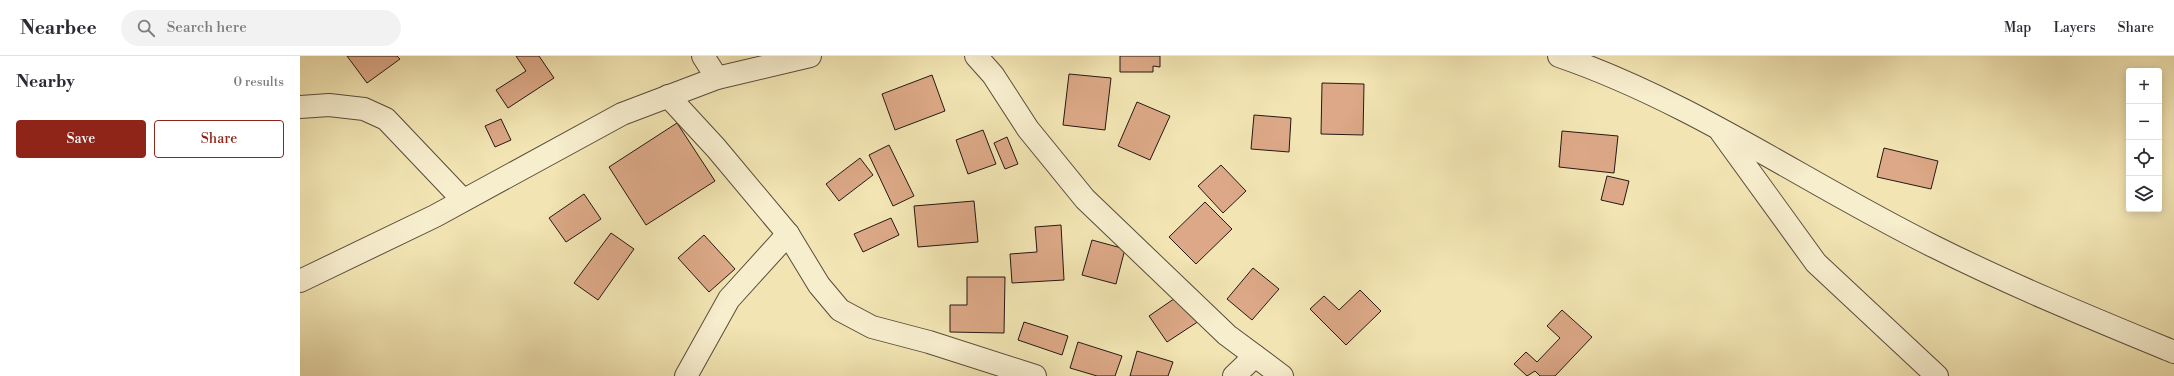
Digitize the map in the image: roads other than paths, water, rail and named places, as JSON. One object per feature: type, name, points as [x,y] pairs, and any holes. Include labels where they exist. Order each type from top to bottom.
[{"type":"street","points":[[703,56],[717,78]]},
{"type":"street","points":[[300,280],[435,216],[622,114],[717,78],[810,56]]},
{"type":"street","points":[[976,56],[993,75],[1028,129],[1085,199],[1227,335],[1282,376]]},
{"type":"street","points":[[1559,56],[1597,69],[1717,127],[1935,247],[2092,319],[2174,352]]},
{"type":"street","points":[[668,96],[716,148],[788,234],[819,285],[840,310],[872,327],[929,342],[1035,376]]},
{"type":"street","points":[[300,107],[329,105],[364,109],[386,119],[464,200]]},
{"type":"street","points":[[1717,127],[1816,264],[1937,376]]},
{"type":"street","points":[[686,376],[729,299],[788,234]]},
{"type":"street","points":[[1234,376],[1255,356]]}]
